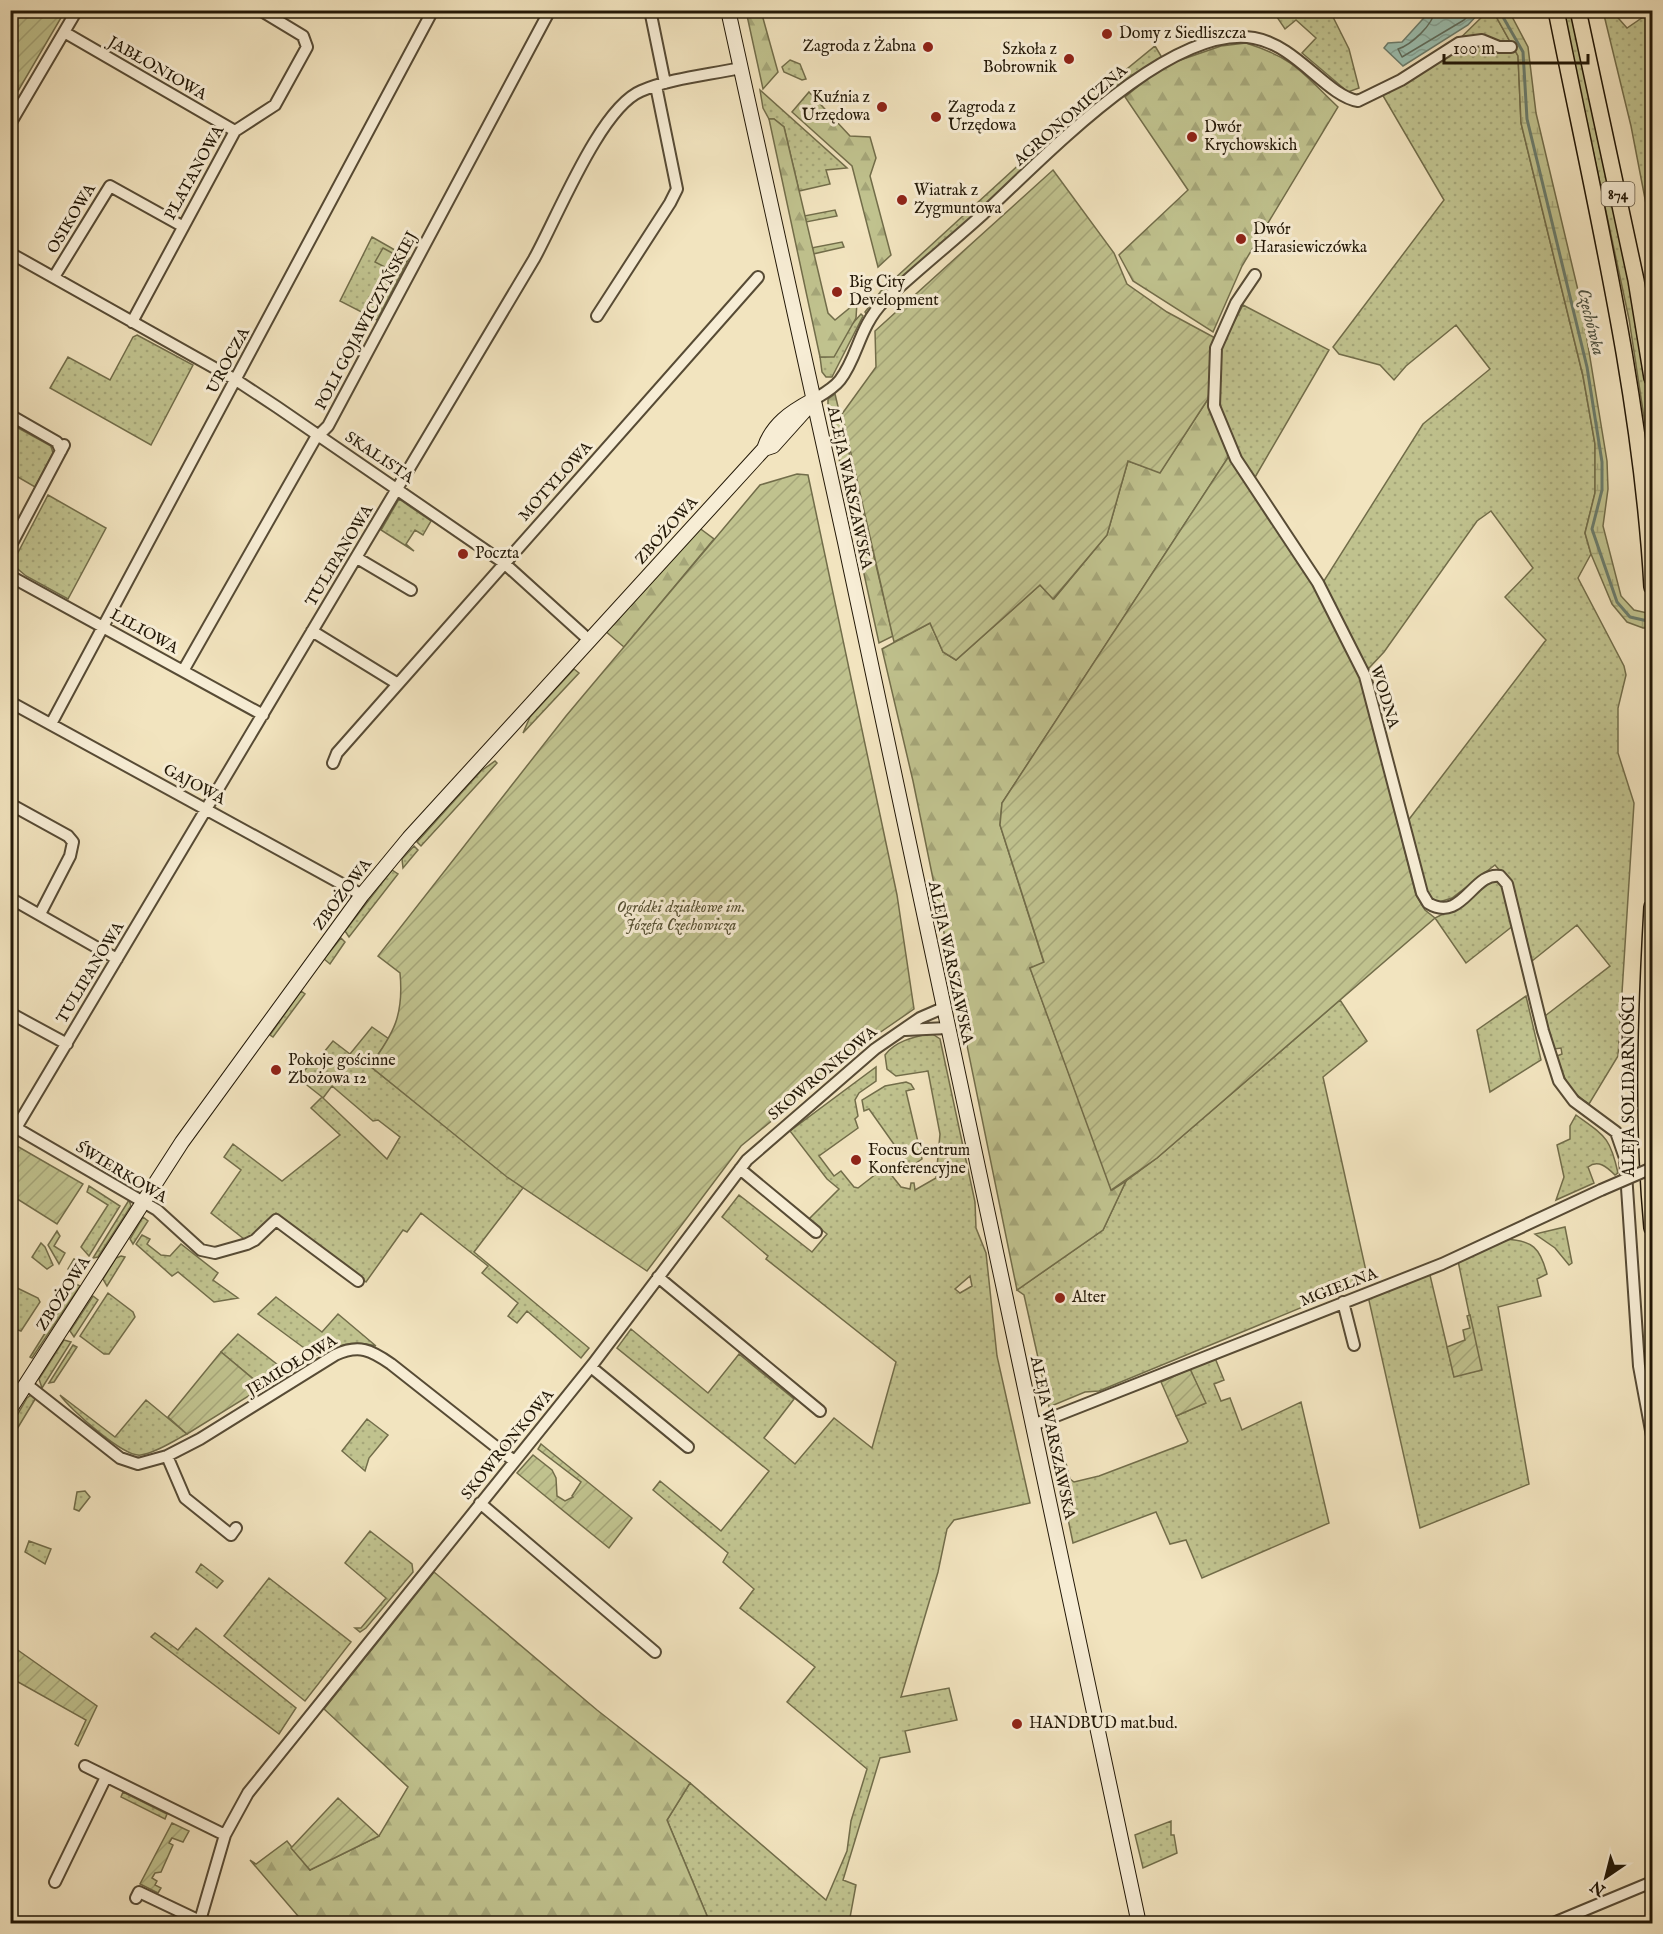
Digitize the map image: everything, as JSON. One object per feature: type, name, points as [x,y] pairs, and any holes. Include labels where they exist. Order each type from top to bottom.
[{"type":"main road","name":"874","points":[[1551,10],[1564,52]]},
{"type":"main road","name":"874","points":[[1556,10],[1625,356],[1642,472],[1653,587]]},
{"type":"main road","name":"874","points":[[1578,10],[1636,280],[1653,378]]},
{"type":"main road","name":"ALEJA SOLIDARNOŚCI","points":[[1653,907],[1645,1064],[1647,1149],[1653,1228]]},
{"type":"street","points":[[10,124],[77,10]]},
{"type":"street","name":"PLATANOWA","points":[[132,322],[235,131],[275,105],[307,47],[303,36],[260,10]]},
{"type":"street","name":"UROCZA","points":[[51,724],[105,628],[433,10]]},
{"type":"street","name":"POLI GOJAWICZYŃSKIEJ","points":[[183,671],[319,435],[328,426],[549,10]]},
{"type":"street","points":[[597,316],[675,195],[650,10]]},
{"type":"street","name":"ALEJA WARSZAWSKA","points":[[728,10],[1138,1923]]},
{"type":"street","name":"JABŁONIOWA","points":[[64,32],[235,131]]},
{"type":"street","name":"AGRONOMICZNA","points":[[813,400],[835,386],[842,378],[863,327],[884,301],[1095,111],[1136,79],[1164,62],[1221,40],[1239,36],[1254,38],[1267,41],[1290,53],[1342,93],[1358,101],[1401,80],[1459,44],[1482,39],[1500,48],[1511,47]]},
{"type":"street","name":"TULIPANOWA","points":[[13,1127],[67,1044],[357,558],[534,259],[597,139],[614,113],[630,97],[660,85],[740,68]]},
{"type":"street","name":"OSIKOWA","points":[[54,277],[110,186],[182,226]]},
{"type":"street","name":"SKALISTA","points":[[10,253],[236,380],[319,435],[504,563],[589,640]]},
{"type":"street","name":"WODNA","points":[[1255,275],[1236,303],[1216,348],[1214,406],[1236,459],[1318,583],[1365,676],[1422,893],[1428,903],[1445,909],[1452,907],[1490,877],[1500,876],[1507,884],[1542,1031],[1550,1048],[1559,1081],[1568,1095],[1610,1126],[1623,1148],[1639,1366],[1653,1436]]},
{"type":"street","name":"MOTYLOWA","points":[[333,763],[337,753],[758,277]]},
{"type":"street","name":"ZBOŻOWA","points":[[10,1409],[182,1142],[362,895],[409,838],[589,640],[764,449],[773,446],[813,400]]},
{"type":"street","points":[[10,415],[57,442],[63,448],[10,547]]},
{"type":"street","points":[[357,558],[411,590]]},
{"type":"street","name":"LILIOWA","points":[[10,576],[263,715]]},
{"type":"street","points":[[312,631],[398,684]]},
{"type":"street","name":"GAJOWA","points":[[10,702],[362,895]]},
{"type":"street","points":[[10,804],[68,836],[73,842],[70,856],[40,914]]},
{"type":"street","points":[[10,898],[117,959]]},
{"type":"street","name":"SKOWRONKOWA","points":[[199,1922],[225,1835],[248,1793],[591,1367],[740,1169],[765,1142],[812,1105],[875,1049],[923,1016],[943,1008]]},
{"type":"street","points":[[10,1013],[67,1044]]},
{"type":"street","name":"SKOWRONKOWA","points":[[902,1030],[947,1028]]},
{"type":"street","name":"ŚWIERKOWA","points":[[13,1127],[157,1210],[195,1246],[208,1252],[229,1251],[255,1240],[276,1220],[358,1281]]},
{"type":"street","name":"MGIELNA","points":[[1033,1425],[1442,1264],[1653,1168]]},
{"type":"street","points":[[740,1169],[816,1232]]},
{"type":"street","points":[[658,1277],[820,1411]]},
{"type":"street","points":[[1343,1302],[1354,1345]]},
{"type":"street","name":"JEMIOŁOWA","points":[[26,1384],[124,1461],[143,1463],[167,1456],[200,1439],[335,1355],[348,1349],[361,1348],[373,1351],[391,1364],[514,1461]]},
{"type":"street","points":[[591,1367],[688,1447]]},
{"type":"street","points":[[167,1456],[184,1498],[231,1535],[236,1528]]},
{"type":"street","points":[[480,1503],[654,1652]]},
{"type":"street","points":[[85,1766],[225,1835]]},
{"type":"street","points":[[55,1882],[106,1777]]},
{"type":"street","points":[[1551,1923],[1653,1882]]},
{"type":"street","points":[[136,1898],[139,1892],[199,1922]]},
{"type":"green space","points":[[10,11],[65,11],[11,103]]},
{"type":"green space","points":[[746,11],[761,11],[778,72],[763,89]]},
{"type":"green space","points":[[1260,11],[1330,11],[1349,49],[1359,88],[1348,92],[1302,53],[1316,38],[1296,20],[1285,29],[1277,17]]},
{"type":"green space","points":[[1488,11],[1493,11],[1518,56],[1521,123],[1583,376],[1595,444],[1595,493],[1585,533],[1591,554],[1578,578],[1624,666],[1626,675],[1618,708],[1618,753],[1634,803],[1618,1056],[1589,1104],[1576,1095],[1564,1078],[1557,1056],[1562,1054],[1561,1048],[1554,1049],[1545,1016],[1610,966],[1577,925],[1532,961],[1509,881],[1495,865],[1452,898],[1436,903],[1429,899],[1407,822],[1546,640],[1505,597],[1533,568],[1491,511],[1477,521],[1384,652],[1369,668],[1365,666],[1322,584],[1423,424],[1490,369],[1456,325],[1406,366],[1394,380],[1380,365],[1339,354],[1333,347],[1444,200],[1382,94],[1441,57]]},
{"type":"green space","points":[[1493,11],[1509,11],[1528,47],[1536,113],[1581,303],[1607,461],[1608,489],[1603,526],[1621,596],[1634,610],[1652,614],[1652,628],[1643,628],[1627,622],[1612,604],[1591,554],[1585,533],[1595,493],[1595,444],[1583,376],[1521,123],[1518,56]]},
{"type":"green space","points":[[1563,11],[1572,11],[1637,312],[1652,412],[1652,470],[1629,319]]},
{"type":"green space","points":[[1603,11],[1612,11],[1627,28],[1649,13],[1652,18],[1652,235],[1631,126]]},
{"type":"green space","points":[[1246,43],[1288,61],[1338,107],[1242,266],[1213,332],[1133,281],[1119,255],[1188,190],[1125,97],[1163,66],[1221,46]]},
{"type":"green space","points":[[1155,46],[1164,61],[1136,79],[869,318],[865,312],[881,291],[1095,95]]},
{"type":"green space","points":[[790,60],[800,64],[806,79],[802,80],[784,72],[782,67]]},
{"type":"green space","points":[[760,90],[847,168],[826,170],[830,184],[799,191],[784,127],[774,119],[769,119],[763,108]]},
{"type":"green space","points":[[809,92],[850,136],[870,137],[876,158],[870,176],[891,255],[878,267],[852,166],[792,112]]},
{"type":"green space","points":[[769,119],[774,119],[784,127],[828,313],[835,320],[857,302],[856,318],[834,357],[820,357]]},
{"type":"green space","points":[[1053,170],[1114,253],[1127,284],[1167,312],[1217,339],[1208,399],[1160,473],[1128,461],[1107,535],[1053,599],[1040,585],[956,660],[943,652],[930,623],[894,642],[842,414],[876,367],[875,331]]},
{"type":"green space","points":[[835,210],[837,216],[806,222],[804,216]]},
{"type":"green space","points":[[372,237],[409,258],[377,320],[340,301]]},
{"type":"green space","points":[[842,242],[844,247],[813,254],[811,248]]},
{"type":"green space","points":[[383,248],[407,261],[400,275],[375,262]]},
{"type":"green space","points":[[1243,305],[1329,350],[1254,479],[1239,456],[1217,404],[1220,349]]},
{"type":"green space","points":[[861,314],[863,316],[832,377],[826,377],[822,372],[820,357],[834,356],[845,332]]},
{"type":"green space","points":[[137,335],[193,365],[151,445],[50,388],[68,357],[110,380],[133,337]]},
{"type":"green space","points":[[835,394],[893,636],[879,643],[828,408],[828,399]]},
{"type":"green space","points":[[1208,399],[1229,456],[1002,803],[1000,825],[1044,963],[1030,968],[1112,1190],[1126,1181],[1103,1230],[1017,1290],[913,781],[882,649],[930,623],[943,652],[956,660],[1040,585],[1054,599],[1107,535],[1128,461],[1160,472]]},
{"type":"green space","points":[[11,424],[51,446],[53,453],[35,487],[11,473]]},
{"type":"green space","points":[[1229,456],[1314,586],[1362,683],[1416,895],[1425,910],[1435,918],[1157,1158],[1111,1190],[1030,968],[1044,962],[1000,825],[1002,803]]},
{"type":"green space","name":"Ogródki działkowe im. Józefa Czechowicza","points":[[797,474],[808,475],[897,895],[914,1009],[872,1038],[741,1146],[647,1271],[507,1177],[370,1066],[396,1023],[401,988],[400,973],[378,956],[566,716],[760,485]]},
{"type":"green space","points":[[48,495],[106,528],[68,599],[26,576],[12,564]]},
{"type":"green space","points":[[399,499],[431,521],[423,535],[415,530],[406,544],[414,551],[381,530]]},
{"type":"green space","points":[[698,527],[714,539],[624,647],[604,630]]},
{"type":"green space","points":[[574,669],[579,673],[523,733],[530,717]]},
{"type":"green space","points":[[495,761],[497,763],[421,846],[417,842],[481,771]]},
{"type":"green space","points":[[414,846],[418,850],[403,868],[402,859]]},
{"type":"green space","points":[[392,870],[398,874],[349,937],[345,931]]},
{"type":"green space","points":[[1487,880],[1504,884],[1514,925],[1466,963],[1435,918],[1445,913]]},
{"type":"green space","points":[[341,938],[345,942],[330,964],[324,959]]},
{"type":"green space","points":[[301,991],[305,994],[273,1037],[270,1035]]},
{"type":"green space","points":[[1526,996],[1541,1060],[1490,1092],[1477,1030]]},
{"type":"green space","points":[[1340,1000],[1367,1041],[1323,1077],[1368,1280],[1099,1391],[1085,1392],[1049,1407],[1024,1295],[1017,1290],[1103,1230],[1126,1181],[1157,1158]]},
{"type":"green space","points":[[372,1027],[389,1039],[370,1066],[523,1188],[474,1252],[589,1348],[581,1358],[527,1311],[517,1323],[508,1316],[518,1303],[482,1273],[488,1266],[421,1213],[407,1232],[403,1230],[366,1282],[276,1213],[253,1236],[244,1239],[211,1213],[241,1170],[224,1157],[233,1144],[282,1181],[340,1135],[311,1108],[322,1097],[298,1078],[312,1062],[315,1063],[333,1041],[350,1054]],"holes":[[[332,1086],[373,1121],[378,1120],[400,1137],[387,1159],[323,1098]]]},
{"type":"green space","points":[[931,1033],[940,1039],[975,1202],[976,1228],[986,1253],[997,1356],[1030,1503],[954,1520],[947,1529],[938,1572],[901,1697],[949,1688],[957,1720],[905,1731],[910,1752],[880,1758],[843,1880],[856,1885],[849,1923],[710,1923],[667,1820],[690,1783],[826,1900],[847,1851],[851,1821],[867,1769],[787,1702],[815,1667],[740,1608],[754,1589],[723,1562],[728,1553],[653,1490],[660,1481],[721,1531],[769,1471],[617,1348],[631,1329],[708,1393],[739,1354],[794,1399],[764,1438],[795,1464],[834,1418],[872,1448],[896,1362],[766,1259],[768,1256],[722,1217],[739,1195],[812,1252],[827,1234],[809,1219],[839,1189],[827,1179],[790,1131],[876,1067],[876,1081],[859,1093],[855,1100],[858,1116],[855,1119],[858,1128],[819,1156],[834,1176],[841,1171],[854,1187],[858,1188],[885,1167],[901,1187],[910,1189],[911,1183],[914,1183],[915,1190],[936,1178],[940,1134],[928,1071],[896,1076],[887,1069],[885,1055],[899,1043]],"holes":[[[970,1276],[972,1286],[960,1293],[955,1289]]]},
{"type":"green space","points":[[906,1082],[914,1089],[906,1091],[922,1159],[910,1167],[869,1109],[864,1111],[862,1100],[885,1086]]},
{"type":"green space","points":[[1576,1115],[1605,1138],[1618,1173],[1615,1175],[1599,1164],[1592,1165],[1588,1167],[1594,1183],[1556,1200],[1564,1177],[1557,1145],[1570,1139],[1570,1126]]},
{"type":"green space","points":[[10,1142],[83,1184],[57,1224],[11,1195]]},
{"type":"green space","points":[[89,1186],[120,1206],[89,1256],[81,1247],[108,1205],[87,1192]]},
{"type":"green space","points":[[129,1200],[131,1206],[98,1257],[93,1258]]},
{"type":"green space","points":[[143,1217],[148,1221],[133,1244],[130,1239]]},
{"type":"green space","points":[[1565,1227],[1572,1263],[1569,1265],[1555,1248],[1535,1234]]},
{"type":"green space","points":[[57,1231],[60,1236],[54,1246],[65,1253],[59,1264],[48,1245]]},
{"type":"green space","points":[[142,1235],[150,1239],[147,1244],[161,1255],[170,1256],[181,1244],[218,1273],[213,1280],[238,1298],[214,1302],[178,1272],[172,1276],[136,1244]]},
{"type":"green space","points":[[1504,1239],[1522,1241],[1534,1247],[1547,1274],[1537,1279],[1541,1296],[1498,1307],[1529,1484],[1420,1528],[1368,1296],[1429,1271],[1454,1376],[1481,1370],[1458,1261]]},
{"type":"green space","points":[[41,1243],[53,1265],[47,1269],[32,1257]]},
{"type":"green space","points":[[125,1257],[107,1286],[103,1279],[116,1258]]},
{"type":"green space","points":[[74,1259],[84,1262],[76,1275],[68,1269]]},
{"type":"green space","points":[[76,1284],[80,1286],[32,1358],[30,1357]]},
{"type":"green space","points":[[11,1285],[38,1298],[40,1302],[21,1331],[15,1329],[11,1317]]},
{"type":"green space","points":[[108,1293],[133,1312],[135,1317],[109,1354],[104,1354],[80,1336]]},
{"type":"green space","points":[[93,1296],[98,1300],[74,1337],[70,1331]]},
{"type":"green space","points":[[276,1297],[322,1332],[338,1314],[376,1346],[352,1343],[315,1356],[258,1314]]},
{"type":"green space","points":[[1470,1315],[1482,1370],[1454,1377],[1447,1347],[1465,1340],[1463,1330],[1470,1328],[1467,1316]]},
{"type":"green space","points":[[238,1334],[287,1372],[263,1387],[221,1352]]},
{"type":"green space","points":[[64,1340],[71,1342],[42,1388],[39,1379]]},
{"type":"green space","points":[[73,1345],[77,1347],[54,1382],[49,1383]]},
{"type":"green space","points":[[221,1352],[263,1387],[187,1434],[168,1417]]},
{"type":"green space","points":[[1215,1358],[1224,1380],[1214,1384],[1221,1401],[1230,1398],[1242,1430],[1301,1402],[1329,1523],[1202,1578],[1186,1540],[1170,1544],[1156,1512],[1073,1543],[1049,1427],[1056,1424],[1070,1479],[1074,1482],[1099,1476],[1186,1443],[1188,1441],[1176,1416],[1205,1403],[1190,1369]]},
{"type":"green space","points":[[1190,1369],[1206,1403],[1176,1416],[1161,1382]]},
{"type":"green space","points":[[31,1395],[37,1396],[11,1439],[11,1426]]},
{"type":"green space","points":[[60,1395],[115,1437],[146,1400],[187,1434],[153,1452],[133,1454],[98,1431],[74,1411]]},
{"type":"green space","points":[[367,1419],[388,1435],[369,1458],[365,1471],[342,1451]]},
{"type":"green space","points":[[541,1444],[632,1518],[609,1548],[517,1473],[533,1455],[552,1470],[556,1478],[557,1496],[565,1501],[573,1497],[581,1482],[538,1449]]},
{"type":"green space","points":[[85,1491],[90,1497],[79,1511],[74,1509],[77,1492]]},
{"type":"green space","points":[[370,1531],[412,1564],[413,1572],[366,1628],[360,1632],[355,1628],[361,1628],[386,1598],[345,1563]]},
{"type":"green space","points":[[29,1541],[51,1549],[45,1564],[25,1552]]},
{"type":"green space","points":[[201,1564],[223,1581],[217,1588],[196,1572]]},
{"type":"green space","points":[[434,1572],[597,1710],[690,1783],[667,1820],[710,1923],[304,1923],[250,1860],[256,1864],[287,1841],[310,1870],[379,1836],[408,1787],[324,1709]]},
{"type":"green space","points":[[269,1578],[351,1642],[305,1701],[224,1636]]},
{"type":"green space","points":[[196,1628],[296,1708],[279,1734],[151,1637],[155,1633],[178,1650]]},
{"type":"green space","points":[[12,1646],[97,1706],[78,1746],[75,1744],[86,1720],[11,1678]]},
{"type":"green space","points":[[123,1792],[167,1814],[165,1819],[121,1797]]},
{"type":"green space","points":[[338,1798],[379,1836],[310,1870],[291,1848]]},
{"type":"green space","points":[[1171,1821],[1171,1835],[1174,1835],[1177,1853],[1143,1868],[1135,1835]]},
{"type":"green space","points":[[172,1823],[189,1831],[183,1842],[172,1838],[169,1843],[173,1845],[161,1872],[155,1873],[152,1878],[157,1881],[155,1885],[161,1888],[158,1893],[140,1884]]},
{"type":"water","points":[[1431,10],[1481,11],[1468,25],[1403,66],[1384,48],[1388,43],[1402,42]]},
{"type":"waterway","name":"Czechówka","points":[[1499,10],[1523,52],[1527,119],[1587,367],[1602,462],[1602,490],[1592,529],[1617,602],[1630,617],[1652,622]]},
{"type":"place","name":"Domy z Siedliszcza","points":[[1107,34]]},
{"type":"place","name":"Zagroda z Żabna","points":[[928,47]]},
{"type":"place","name":"Szkoła z Bobrownik","points":[[1069,59]]},
{"type":"place","name":"Kuźnia z Urzędowa","points":[[882,107]]},
{"type":"place","name":"Zagroda z Urzędowa","points":[[936,117]]},
{"type":"place","name":"Dwór Krychowskich","points":[[1192,137]]},
{"type":"place","name":"Wiatrak z Zygmuntowa","points":[[902,200]]},
{"type":"place","name":"Dwór Harasiewiczówka","points":[[1241,239]]},
{"type":"place","name":"Big City Development","points":[[837,292]]},
{"type":"place","name":"Poczta","points":[[463,554]]},
{"type":"place","name":"Pokoje gościnne Zbożowa 12","points":[[276,1070]]},
{"type":"place","name":"Focus Centrum Konferencyjne","points":[[856,1160]]},
{"type":"place","name":"Alter","points":[[1060,1298]]},
{"type":"place","name":"HANDBUD mat.bud.","points":[[1017,1724]]}]
